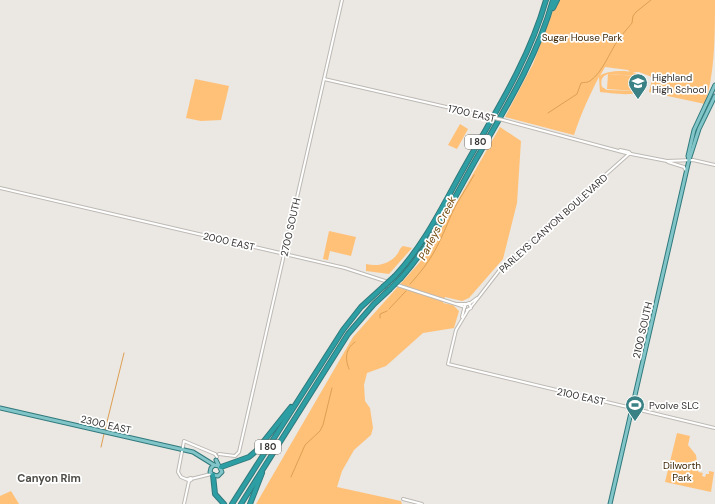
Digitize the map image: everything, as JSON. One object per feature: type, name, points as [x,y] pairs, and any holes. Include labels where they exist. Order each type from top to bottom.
[{"type":"highway","name":"I 80","points":[[233,504],[303,391],[343,330],[361,307],[395,276],[412,258],[427,236],[502,99],[533,38],[546,0]]},
{"type":"highway","name":"I 80","points":[[241,504],[348,334],[374,304],[390,290],[420,256],[436,232],[508,104],[531,58],[548,19],[553,0]]},
{"type":"highway","points":[[548,19],[557,0]]},
{"type":"highway","points":[[220,466],[249,457],[256,451],[303,391]]},
{"type":"highway","points":[[250,504],[267,461]]},
{"type":"highway","points":[[212,475],[214,493],[218,500],[224,504]]},
{"type":"main road","name":"2100 SOUTH","points":[[689,160],[688,156],[693,133],[715,85]]},
{"type":"main road","name":"2100 SOUTH","points":[[610,504],[689,160],[698,129],[715,96]]},
{"type":"main road","name":"2300 EAST","points":[[0,408],[196,453],[214,465],[220,466]]},
{"type":"main road","points":[[212,475],[220,474],[220,466],[217,458]]},
{"type":"main road","points":[[211,469],[217,458]]},
{"type":"main road","name":"2300 EAST","points":[[205,460],[211,469],[212,475]]},
{"type":"street","name":"2700 SOUTH","points":[[219,454],[238,455],[342,0]]},
{"type":"street","name":"1700 EAST","points":[[324,79],[503,120],[630,153],[667,161],[689,160],[715,165]]},
{"type":"street","name":"PARLEYS CANYON BOULEVARD","points":[[468,310],[502,267],[630,153]]},
{"type":"street","points":[[667,161],[684,167],[686,173]]},
{"type":"street","name":"2000 EAST","points":[[0,188],[346,268],[455,304],[468,310]]},
{"type":"street","name":"PARLEYS CANYON BOULEVARD","points":[[469,304],[479,296]]},
{"type":"street","name":"2000 EAST","points":[[455,304],[469,304]]},
{"type":"street","points":[[462,317],[466,304]]},
{"type":"street","points":[[462,317],[468,310]]},
{"type":"street","name":"2100 EAST","points":[[462,317],[455,332],[448,364],[715,428]]},
{"type":"street","points":[[211,469],[202,475],[189,480],[181,477],[178,472],[184,441],[215,454],[217,452],[219,454],[217,458]]},
{"type":"street","points":[[215,454],[217,458]]},
{"type":"street","points":[[202,475],[212,475]]},
{"type":"street","points":[[184,504],[189,480]]},
{"type":"street","points":[[403,499],[422,504]]},
{"type":"green space","name":"Sugar House Park","points":[[557,0],[715,0],[713,66],[705,104],[649,92],[654,72],[652,77],[639,72],[632,72],[645,78],[646,85],[643,90],[638,93],[630,94],[600,92],[599,77],[585,105],[574,135],[585,138],[505,117],[533,64]],"holes":[[[605,67],[628,70],[630,72],[609,72],[600,76]],[[608,74],[639,76],[643,80],[643,87],[637,91],[607,90],[602,87],[601,83],[604,76]]]},
{"type":"green space","points":[[608,74],[637,76],[636,91],[607,89]]},
{"type":"green space","points":[[195,79],[229,86],[221,120],[201,121],[186,118]]},
{"type":"green space","points":[[460,124],[468,129],[457,149],[448,145]]},
{"type":"green space","points":[[500,127],[521,141],[517,203],[503,259],[469,298],[462,301],[445,297],[443,303],[453,305],[459,311],[454,328],[423,333],[386,366],[367,373],[364,385],[365,401],[370,408],[373,428],[371,435],[354,450],[342,471],[337,487],[401,501],[402,504],[256,504],[353,337],[427,254]]},
{"type":"green space","points":[[329,231],[356,237],[351,256],[330,251],[328,260],[323,259]]},
{"type":"green space","points":[[403,246],[412,248],[389,274],[366,271],[366,264],[384,264],[392,260]]},
{"type":"green space","name":"Dilworth Park","points":[[677,433],[690,436],[688,445],[696,455],[697,463],[701,464],[700,468],[696,467],[699,468],[698,472],[703,473],[702,476],[705,477],[706,474],[709,474],[709,471],[714,472],[711,492],[665,482]]},
{"type":"green space","points":[[11,491],[19,504],[0,504],[0,496]]},
{"type":"waterway","name":"Parleys Creek","points":[[622,35],[632,23],[633,16],[636,12],[651,0]]},
{"type":"waterway","name":"Parleys Creek","points":[[548,113],[577,94],[581,83],[589,82],[599,73],[618,40]]},
{"type":"waterway","name":"Parleys Creek","points":[[410,284],[435,251],[454,208],[474,175]]},
{"type":"waterway","name":"Parleys Creek","points":[[389,309],[406,291]]},
{"type":"waterway","name":"Parleys Creek","points":[[380,318],[380,314],[387,311]]},
{"type":"waterway","name":"Parleys Creek","points":[[349,369],[347,354],[349,348],[355,342]]},
{"type":"waterway","points":[[105,430],[124,353]]},
{"type":"waterway","name":"Parleys Creek","points":[[291,477],[305,445],[320,431],[323,425],[332,388]]},
{"type":"waterway","points":[[101,447],[104,434]]},
{"type":"place","name":"Highland High School","points":[[638,100]]},
{"type":"place","name":"Pvolve SLC","points":[[635,422]]},
{"type":"district","name":"Canyon Rim","points":[[49,478]]}]
